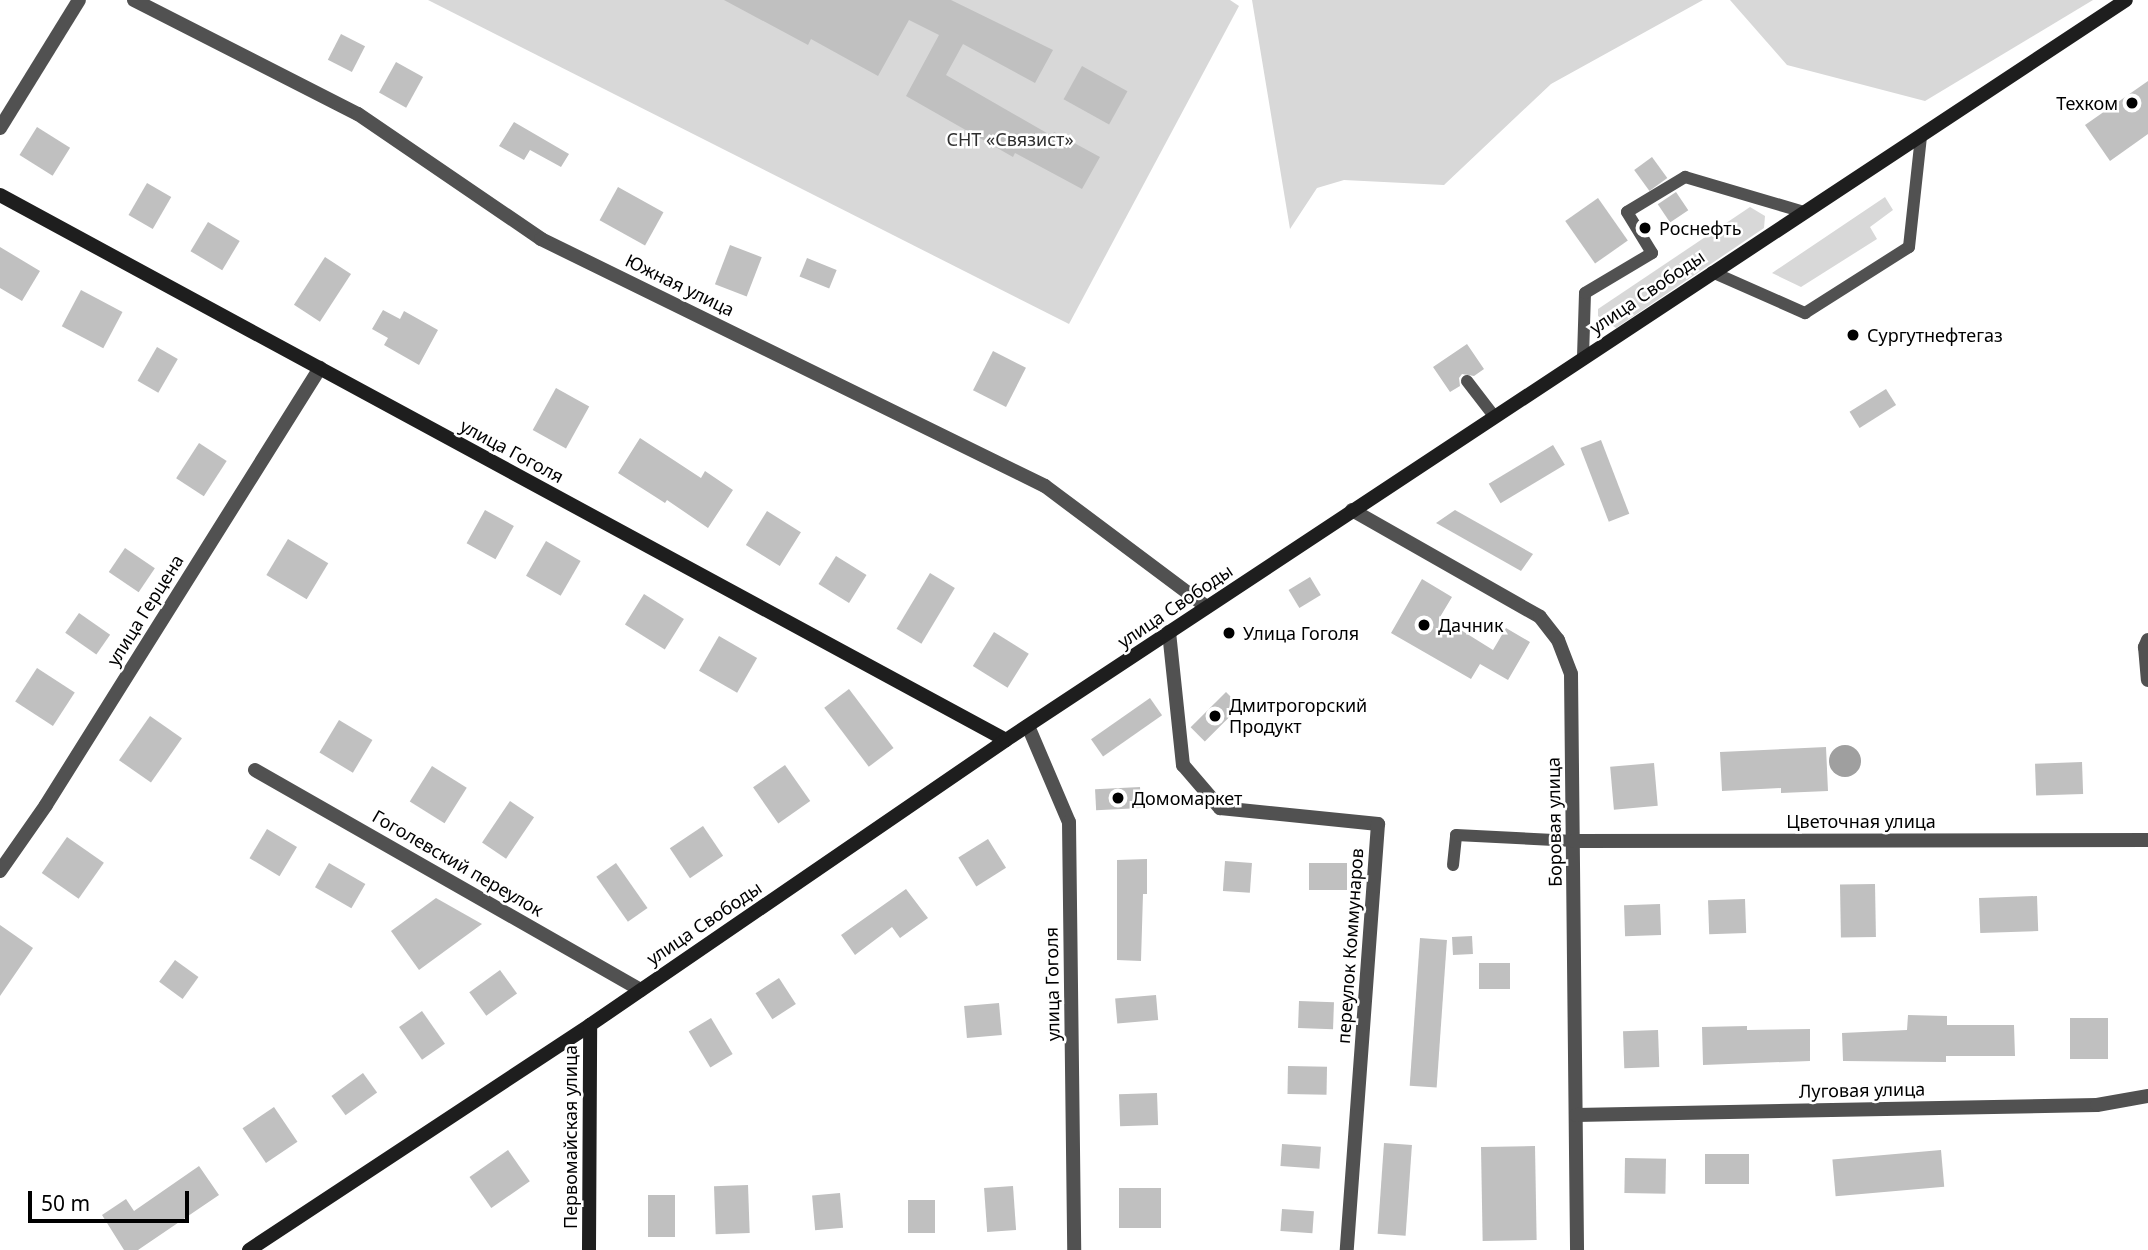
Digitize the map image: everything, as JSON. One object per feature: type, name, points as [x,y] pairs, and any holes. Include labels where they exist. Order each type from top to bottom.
[{"type":"main road","name":"улица Свободы","points":[[249,1250],[590,1025],[1006,740],[2126,0]]},
{"type":"main road","name":"улица Гоголя","points":[[0,195],[1006,740]]},
{"type":"main road","name":"Первомайская улица","points":[[589,1250],[590,1025]]},
{"type":"street","points":[[0,128],[79,0]]},
{"type":"street","name":"Южная улица","points":[[134,0],[358,114],[541,239],[1045,486],[1207,607]]},
{"type":"street","name":"улица Герцена","points":[[0,871],[46,805],[320,368]]},
{"type":"street","name":"Боровая улица","points":[[1352,510],[1540,617],[1558,640],[1570,674],[1577,1250]]},
{"type":"street","name":"переулок Коммунаров","points":[[1169,632],[1183,765],[1220,808],[1378,824],[1347,1250]]},
{"type":"street","points":[[2148,640],[2145,647],[2148,680]]},
{"type":"street","name":"улица Гоголя","points":[[1028,726],[1069,822],[1074,1250]]},
{"type":"street","name":"Гоголевский переулок","points":[[255,770],[641,990]]},
{"type":"street","name":"Цветочная улица","points":[[1574,841],[2148,840]]},
{"type":"street","name":"Луговая улица","points":[[1576,1115],[2097,1105],[2148,1096]]},
{"type":"lane","points":[[1712,272],[1805,313],[1909,247],[1921,136]]},
{"type":"lane","points":[[1583,357],[1584,293],[1652,253],[1628,212],[1685,177],[1804,212]]},
{"type":"lane","points":[[1467,381],[1494,416]]},
{"type":"lane","points":[[1452,864],[1456,835],[1574,841]]},
{"type":"green space","name":"СНТ «Связист»","points":[[428,0],[1230,0],[1239,6],[1069,324]]},
{"type":"green space","points":[[1252,0],[1703,0],[1551,84],[1444,185],[1344,180],[1317,188],[1290,229]]},
{"type":"green space","points":[[1730,0],[2093,0],[1925,101],[1787,65]]},
{"type":"green space","points":[[1885,197],[1893,210],[1870,227],[1877,239],[1801,287],[1772,273]]},
{"type":"green space","points":[[1750,207],[1765,216],[1764,228],[1616,328],[1598,316],[1598,309]]},
{"type":"shaded area","points":[[1845,745],[1856,750],[1861,761],[1856,772],[1845,777],[1834,772],[1829,761],[1834,750]]},
{"type":"building","points":[[724,0],[951,0],[1053,50],[1035,83],[963,44],[946,75],[1052,136],[1054,132],[1100,157],[1082,189],[1015,153],[1013,157],[906,96],[939,35],[909,20],[878,76],[811,39],[808,45]]},
{"type":"building","points":[[341,34],[365,46],[352,72],[328,60]]},
{"type":"building","points":[[396,62],[423,77],[406,108],[379,93]]},
{"type":"building","points":[[1082,66],[1127,91],[1109,124],[1064,99]]},
{"type":"building","name":"Техком","points":[[2148,81],[2148,134],[2110,161],[2085,125]]},
{"type":"building","points":[[514,122],[569,154],[561,167],[530,150],[524,160],[499,146]]},
{"type":"building","points":[[37,127],[70,148],[53,176],[20,155]]},
{"type":"building","points":[[1652,157],[1667,178],[1649,191],[1634,170]]},
{"type":"building","points":[[147,183],[171,197],[153,229],[128,215]]},
{"type":"building","points":[[618,187],[663,212],[645,245],[600,220]]},
{"type":"building","points":[[1676,192],[1688,210],[1670,223],[1658,204]]},
{"type":"building","points":[[1598,198],[1628,241],[1595,264],[1565,221]]},
{"type":"building","points":[[208,222],[240,241],[222,270],[190,251]]},
{"type":"building","points":[[730,245],[762,257],[747,296],[715,284]]},
{"type":"building","points":[[0,247],[40,271],[22,301],[0,288]]},
{"type":"building","points":[[325,257],[351,274],[320,322],[294,305]]},
{"type":"building","points":[[807,258],[837,270],[829,289],[800,277]]},
{"type":"building","points":[[81,290],[122,312],[103,348],[62,326]]},
{"type":"building","points":[[383,310],[400,319],[404,311],[438,330],[419,365],[384,345],[388,338],[372,329]]},
{"type":"building","points":[[1467,344],[1484,369],[1474,376],[1462,374],[1459,378],[1460,386],[1450,392],[1433,367]]},
{"type":"building","points":[[157,347],[178,359],[158,393],[138,381]]},
{"type":"building","points":[[993,351],[1026,368],[1006,407],[973,390]]},
{"type":"building","points":[[556,388],[589,406],[566,448],[533,430]]},
{"type":"building","points":[[1886,389],[1896,405],[1860,428],[1850,412]]},
{"type":"building","points":[[640,438],[701,478],[705,471],[733,490],[708,528],[667,500],[665,503],[618,473]]},
{"type":"building","points":[[1601,440],[1629,514],[1609,522],[1580,448]]},
{"type":"building","points":[[199,443],[227,461],[204,496],[176,478]]},
{"type":"building","points":[[1553,445],[1565,465],[1501,503],[1489,484]]},
{"type":"building","points":[[485,510],[514,526],[495,559],[467,543]]},
{"type":"building","points":[[1455,510],[1533,554],[1521,571],[1436,523]]},
{"type":"building","points":[[767,511],[801,532],[780,566],[746,545]]},
{"type":"building","points":[[288,539],[328,563],[307,599],[266,575]]},
{"type":"building","points":[[546,541],[581,561],[561,596],[526,576]]},
{"type":"building","points":[[125,548],[155,568],[139,592],[109,572]]},
{"type":"building","points":[[836,556],[867,575],[849,603],[819,584]]},
{"type":"building","points":[[930,573],[955,588],[921,644],[897,629]]},
{"type":"building","points":[[1310,577],[1321,595],[1299,608],[1289,590]]},
{"type":"building","name":"Дачник","points":[[1422,579],[1452,597],[1440,617],[1493,650],[1506,628],[1530,642],[1508,680],[1480,664],[1471,679],[1391,633]]},
{"type":"building","points":[[644,594],[684,619],[665,649],[625,625]]},
{"type":"building","points":[[79,613],[110,635],[96,654],[65,633]]},
{"type":"building","points":[[994,632],[1029,654],[1008,688],[973,666]]},
{"type":"building","points":[[719,636],[757,658],[737,693],[699,671]]},
{"type":"building","points":[[37,668],[75,693],[53,726],[15,702]]},
{"type":"building","points":[[849,689],[894,748],[869,767],[824,708]]},
{"type":"building","name":"Дмитрогорский Продукт","points":[[1226,692],[1240,706],[1205,741],[1191,727]]},
{"type":"building","points":[[1150,698],[1162,715],[1103,756],[1091,739]]},
{"type":"building","points":[[150,716],[182,738],[151,783],[119,760]]},
{"type":"building","points":[[339,720],[372,740],[353,773],[319,753]]},
{"type":"building","points":[[1826,747],[1828,791],[1781,793],[1781,788],[1722,791],[1720,752]]},
{"type":"building","points":[[2082,762],[2083,794],[2036,796],[2035,764]]},
{"type":"building","points":[[1654,763],[1658,806],[1614,810],[1610,767]]},
{"type":"building","points":[[785,765],[810,801],[778,823],[753,787]]},
{"type":"building","points":[[432,766],[467,788],[445,823],[410,802]]},
{"type":"building","name":"Домомаркет","points":[[1140,787],[1141,808],[1096,810],[1095,789]]},
{"type":"building","points":[[510,801],[534,817],[506,859],[482,842]]},
{"type":"building","points":[[703,826],[723,856],[690,878],[670,848]]},
{"type":"building","points":[[267,829],[297,847],[279,876],[249,858]]},
{"type":"building","points":[[67,837],[104,863],[79,899],[42,873]]},
{"type":"building","points":[[988,839],[1006,868],[976,886],[958,858]]},
{"type":"building","points":[[1147,859],[1141,961],[1117,960],[1117,860]]},
{"type":"building","points":[[1225,861],[1252,863],[1250,893],[1223,891]]},
{"type":"building","points":[[329,863],[365,884],[351,908],[315,887]]},
{"type":"building","points":[[616,863],[648,908],[628,922],[596,877]]},
{"type":"building","points":[[1309,863],[1347,863],[1347,890],[1309,890]]},
{"type":"building","points":[[1875,884],[1876,937],[1841,938],[1840,885]]},
{"type":"building","points":[[906,889],[928,918],[900,938],[892,927],[855,955],[841,935]]},
{"type":"building","points":[[2037,896],[2038,931],[1980,933],[1979,898]]},
{"type":"building","points":[[436,898],[482,924],[419,970],[391,931]]},
{"type":"building","points":[[1745,899],[1746,933],[1709,934],[1708,900]]},
{"type":"building","points":[[1660,904],[1661,935],[1625,936],[1624,905]]},
{"type":"building","points":[[0,925],[33,948],[0,996]]},
{"type":"building","points":[[1472,936],[1473,954],[1453,955],[1452,937]]},
{"type":"building","points":[[1420,938],[1447,940],[1437,1088],[1410,1086]]},
{"type":"building","points":[[175,960],[198,977],[183,999],[159,982]]},
{"type":"building","points":[[1479,963],[1510,963],[1510,989],[1479,989]]},
{"type":"building","points":[[500,970],[517,993],[486,1016],[469,992]]},
{"type":"building","points":[[779,978],[796,1004],[772,1019],[756,993]]},
{"type":"building","points":[[1156,995],[1158,1020],[1117,1023],[1115,999]]},
{"type":"building","points":[[1299,1001],[1334,1002],[1333,1029],[1298,1028]]},
{"type":"building","points":[[999,1003],[1002,1035],[967,1038],[964,1006]]},
{"type":"building","points":[[422,1011],[445,1044],[422,1060],[399,1027]]},
{"type":"building","points":[[1908,1015],[1947,1016],[1947,1025],[2014,1025],[2015,1056],[1946,1056],[1946,1062],[1843,1061],[1842,1033],[1907,1030]]},
{"type":"building","points":[[711,1018],[733,1054],[710,1067],[689,1031]]},
{"type":"building","points":[[2070,1018],[2108,1018],[2108,1059],[2070,1059]]},
{"type":"building","points":[[1747,1026],[1747,1030],[1810,1029],[1810,1061],[1703,1065],[1702,1027]]},
{"type":"building","points":[[1658,1030],[1659,1067],[1624,1068],[1623,1031]]},
{"type":"building","points":[[1288,1066],[1327,1067],[1327,1095],[1288,1094]]},
{"type":"building","points":[[363,1073],[377,1092],[346,1115],[331,1096]]},
{"type":"building","points":[[1157,1093],[1158,1125],[1120,1126],[1119,1094]]},
{"type":"building","points":[[274,1107],[297,1142],[266,1163],[242,1128]]},
{"type":"building","points":[[1384,1143],[1412,1145],[1406,1236],[1378,1234]]},
{"type":"building","points":[[1282,1144],[1321,1147],[1319,1169],[1280,1166]]},
{"type":"building","points":[[1535,1146],[1537,1240],[1483,1241],[1481,1147]]},
{"type":"building","points":[[508,1150],[530,1181],[491,1208],[469,1177]]},
{"type":"building","points":[[1941,1150],[1944,1187],[1836,1196],[1832,1159]]},
{"type":"building","points":[[1705,1154],[1749,1154],[1749,1184],[1705,1184]]},
{"type":"building","points":[[1625,1158],[1666,1159],[1665,1194],[1624,1193]]},
{"type":"building","points":[[199,1166],[219,1195],[138,1250],[124,1250],[102,1215],[126,1199],[134,1211]]},
{"type":"building","points":[[748,1185],[750,1233],[716,1234],[714,1186]]},
{"type":"building","points":[[1013,1186],[1016,1230],[987,1232],[984,1188]]},
{"type":"building","points":[[1119,1188],[1161,1188],[1161,1228],[1119,1228]]},
{"type":"building","points":[[840,1193],[843,1228],[815,1230],[812,1195]]},
{"type":"building","points":[[648,1195],[675,1195],[675,1237],[648,1237]]},
{"type":"building","points":[[908,1200],[935,1200],[935,1233],[908,1233]]},
{"type":"building","points":[[1282,1209],[1314,1211],[1312,1233],[1280,1231]]},
{"type":"place","name":"Техком","points":[[2132,103]]},
{"type":"place","name":"Роснефть","points":[[1645,228]]},
{"type":"place","name":"Сургутнефтегаз","points":[[1853,335]]},
{"type":"place","name":"Дачник","points":[[1424,625]]},
{"type":"place","name":"Улица Гоголя","points":[[1229,633]]},
{"type":"place","name":"Дмитрогорский Продукт","points":[[1215,716]]},
{"type":"place","name":"Домомаркет","points":[[1118,798]]}]
